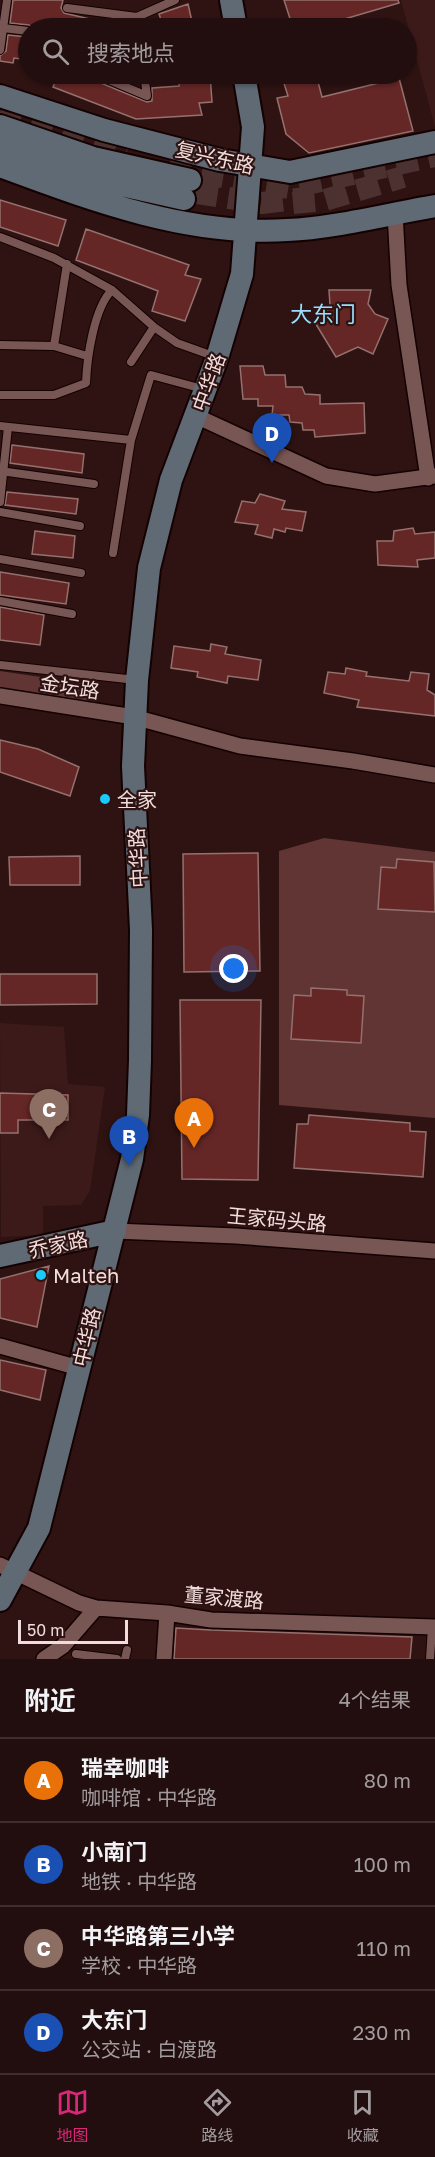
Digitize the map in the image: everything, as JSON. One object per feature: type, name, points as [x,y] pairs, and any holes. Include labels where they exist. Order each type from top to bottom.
[{"type":"street","points":[[231,0],[234,18]]},
{"type":"street","name":"中华路","points":[[0,1600],[9,1568],[39,1528],[132,1159],[139,1104],[141,930],[134,717],[137,680],[149,568],[171,480],[217,358],[242,274],[253,127],[246,84]]},
{"type":"street","name":"复兴东路","points":[[0,96],[104,130],[250,165],[290,172],[435,142]]},
{"type":"street","points":[[0,126],[187,189],[108,182],[0,146]]},
{"type":"street","points":[[0,166],[145,215],[213,228],[287,230],[435,206]]},
{"type":"street","points":[[196,416],[326,476],[375,484],[432,477],[398,280],[395,213]]},
{"type":"street","name":"金坛路","points":[[0,696],[134,717],[240,746],[435,775]]},
{"type":"street","name":"王家码头路","points":[[115,1231],[236,1236],[435,1251]]},
{"type":"street","name":"乔家路","points":[[0,1257],[115,1231]]},
{"type":"street","points":[[0,1346],[79,1368]]},
{"type":"street","name":"董家渡路","points":[[9,1568],[79,1603],[96,1608],[167,1613],[211,1620],[433,1627]]},
{"type":"street","points":[[44,1659],[63,1646],[96,1608]]},
{"type":"street","points":[[164,1659],[167,1613]]},
{"type":"lane","points":[[0,50],[6,0]]},
{"type":"lane","points":[[67,8],[137,17],[175,0]]},
{"type":"lane","points":[[3,27],[18,29]]},
{"type":"lane","points":[[118,84],[147,96],[145,84]]},
{"type":"lane","points":[[0,237],[66,264],[112,290],[154,327],[177,343],[217,358]]},
{"type":"lane","points":[[54,346],[66,264]]},
{"type":"lane","points":[[0,395],[54,395],[86,383],[87,356],[103,299],[112,290]]},
{"type":"lane","points":[[131,362],[154,327]]},
{"type":"lane","points":[[0,345],[54,346],[87,356]]},
{"type":"lane","points":[[113,553],[131,440],[151,375],[205,390]]},
{"type":"lane","points":[[0,502],[4,426],[131,440]]},
{"type":"lane","points":[[2,471],[94,484]]},
{"type":"lane","points":[[0,512],[80,526]]},
{"type":"lane","points":[[0,559],[81,573]]},
{"type":"lane","points":[[0,601],[72,614]]},
{"type":"lane","points":[[0,665],[137,680]]},
{"type":"lane","points":[[430,1659],[433,1627]]},
{"type":"lane","points":[[125,1659],[128,1650]]},
{"type":"lane","points":[[76,1654],[117,1659]]},
{"type":"shaded area","points":[[401,0],[435,0],[435,127],[417,60],[417,18],[406,18]]},
{"type":"shaded area","points":[[0,671],[96,685],[95,704],[0,688]]},
{"type":"shaded area","points":[[324,838],[435,852],[435,1118],[279,1105],[279,851]]},
{"type":"shaded area","points":[[0,1023],[64,1027],[68,1084],[105,1087],[90,1191],[81,1205],[43,1206],[43,1235],[1,1237]]},
{"type":"building","points":[[13,0],[63,0],[61,8],[64,13],[86,18],[18,18],[18,24],[10,23]]},
{"type":"building","points":[[284,0],[398,0],[399,3],[348,18],[290,18]]},
{"type":"building","points":[[188,4],[191,18],[160,18],[159,14]]},
{"type":"building","points":[[8,35],[18,36],[18,59],[14,58],[13,63],[0,61],[0,56],[6,51]]},
{"type":"building","points":[[54,84],[103,84],[147,102],[152,101],[152,88],[179,86],[179,84],[211,84],[212,102],[199,103],[202,115],[136,119],[53,87]]},
{"type":"building","points":[[284,84],[319,84],[322,97],[375,84],[401,84],[413,131],[309,153],[286,134],[277,98],[288,96]]},
{"type":"building","points":[[0,200],[66,220],[58,246],[0,227]]},
{"type":"building","points":[[86,229],[189,265],[185,275],[201,279],[185,321],[152,311],[158,291],[76,260]]},
{"type":"building","points":[[329,290],[371,290],[368,304],[375,314],[388,319],[373,354],[358,347],[336,357],[314,321],[325,316],[330,305]]},
{"type":"building","points":[[240,366],[263,366],[265,375],[285,375],[286,387],[302,387],[305,394],[320,395],[320,404],[364,403],[365,433],[315,437],[314,430],[303,430],[302,423],[290,422],[289,415],[272,415],[273,406],[258,406],[258,399],[243,399]]},
{"type":"building","points":[[12,445],[84,454],[82,473],[10,463]]},
{"type":"building","points":[[7,492],[78,499],[76,514],[5,505]]},
{"type":"building","points":[[260,494],[285,501],[282,509],[306,512],[302,531],[286,528],[285,532],[274,529],[272,538],[255,534],[258,525],[235,522],[242,501],[255,503]]},
{"type":"building","points":[[413,528],[415,534],[435,532],[435,558],[417,560],[418,567],[378,565],[377,541],[393,541],[394,531]]},
{"type":"building","points":[[35,531],[75,536],[73,558],[32,554]]},
{"type":"building","points":[[0,572],[69,583],[66,604],[0,595]]},
{"type":"building","points":[[0,607],[44,615],[40,645],[0,640]]},
{"type":"building","points":[[211,644],[227,647],[225,654],[261,660],[258,680],[228,676],[227,683],[197,677],[198,672],[171,668],[174,646],[210,651]]},
{"type":"building","points":[[346,668],[367,672],[366,676],[409,681],[411,672],[429,674],[427,690],[435,695],[435,716],[357,707],[359,700],[324,693],[328,672],[345,674]]},
{"type":"building","points":[[0,740],[38,749],[79,767],[70,796],[0,772]]},
{"type":"building","points":[[258,853],[260,971],[184,972],[183,854]]},
{"type":"building","points":[[80,856],[80,885],[10,885],[9,857]]},
{"type":"building","points":[[397,859],[434,862],[435,912],[378,909],[381,867],[396,868]]},
{"type":"building","points":[[0,974],[97,974],[97,1004],[0,1005]]},
{"type":"building","points":[[311,988],[347,990],[347,995],[364,996],[361,1043],[291,1039],[294,995],[311,996]]},
{"type":"building","points":[[180,1000],[261,1000],[258,1180],[182,1179]]},
{"type":"building","points":[[0,1093],[68,1095],[68,1120],[18,1120],[18,1133],[0,1133]]},
{"type":"building","points":[[309,1115],[410,1123],[410,1131],[426,1132],[423,1177],[294,1168],[297,1124],[308,1124]]},
{"type":"building","points":[[49,1266],[37,1327],[0,1318],[0,1279]]},
{"type":"building","points":[[0,1360],[46,1370],[40,1400],[0,1390]]},
{"type":"building","points":[[176,1628],[412,1637],[410,1659],[174,1659]]},
{"type":"tunnel","points":[[0,112],[125,157]]},
{"type":"tunnel","points":[[169,168],[289,188],[435,156]]},
{"type":"tunnel","points":[[293,203],[325,200],[403,177]]},
{"type":"tunnel","points":[[163,188],[262,203],[306,198]]},
{"type":"place","name":"大东门","points":[[272,463]]},
{"type":"place","name":"全家","points":[[105,799]]},
{"type":"place","name":"中华路第三小学","points":[[49,1139]]},
{"type":"place","name":"瑞幸咖啡","points":[[194,1148]]},
{"type":"place","name":"小南门","points":[[129,1166]]},
{"type":"place","name":"Malteh","points":[[41,1275]]},
{"type":"district","name":"大东门","points":[[323,313]]}]
